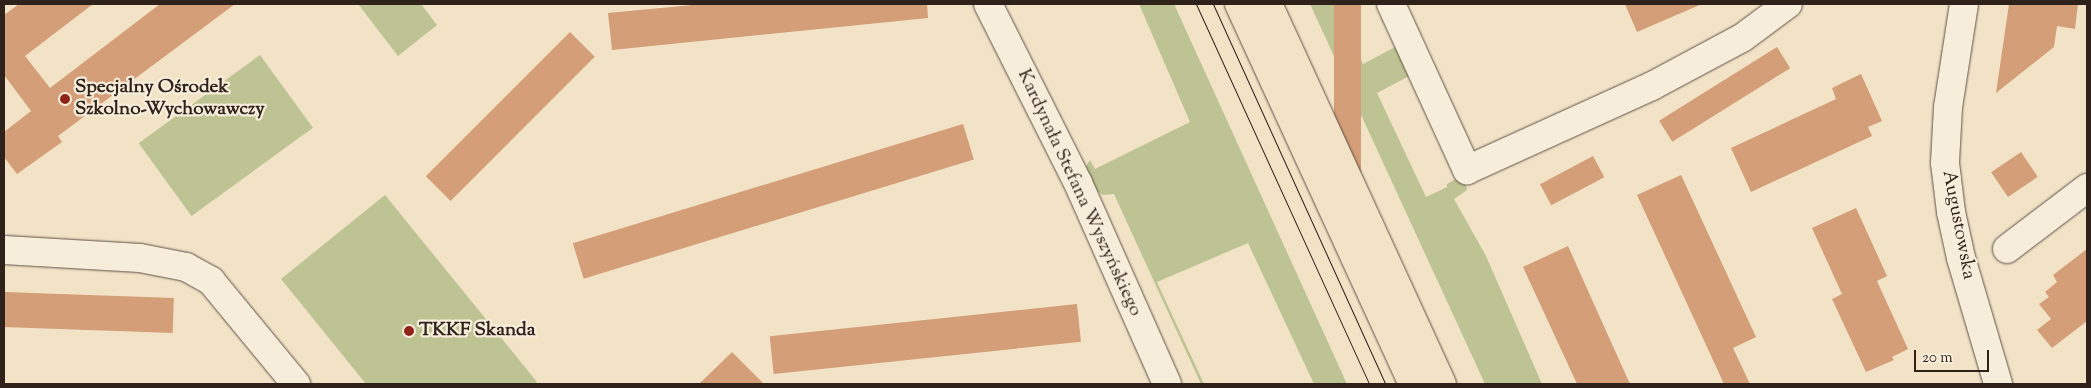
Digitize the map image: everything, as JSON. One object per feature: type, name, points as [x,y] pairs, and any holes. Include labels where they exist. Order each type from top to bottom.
[{"type":"main road","points":[[1239,4],[1413,384]]},
{"type":"main road","points":[[1268,4],[1442,384]]},
{"type":"street","name":"Kardynała Stefana Wyszyńskiego","points":[[988,4],[1078,183],[1167,384]]},
{"type":"street","points":[[1391,4],[1467,170],[1652,86],[1742,38],[1788,4]]},
{"type":"street","name":"Augustowska","points":[[1964,4],[1948,107],[1945,163],[1951,212],[1961,258],[1998,384]]},
{"type":"street","points":[[2007,249],[2087,188]]},
{"type":"street","points":[[4,250],[140,258],[186,267],[211,281],[296,384]]},
{"type":"green space","points":[[358,4],[421,4],[437,25],[398,56]]},
{"type":"green space","points":[[1139,4],[1174,4],[1347,384],[1314,384],[1248,243],[1157,282],[1204,384],[1201,384],[1114,194],[1103,195],[1094,189],[1084,169],[1090,160],[1095,169],[1190,122]]},
{"type":"green space","points":[[1310,4],[1334,4],[1363,64],[1399,45],[1413,74],[1377,93],[1426,197],[1447,187],[1447,184],[1456,179],[1465,182],[1467,190],[1454,199],[1486,256],[1542,384],[1485,384]]},
{"type":"green space","points":[[260,55],[313,128],[192,216],[139,143]]},
{"type":"green space","name":"TKKF Skanda","points":[[385,195],[537,382],[535,384],[366,384],[281,279]]},
{"type":"building","name":"Specjalny Ośrodek Szkolno-Wychowawczy","points":[[19,4],[93,4],[25,56],[50,88],[160,4],[235,4],[58,136],[62,142],[17,174],[4,157],[4,132],[31,111],[4,75],[4,15]]},
{"type":"building","points":[[703,4],[927,4],[928,18],[612,50],[608,13]]},
{"type":"building","points":[[1334,4],[1361,4],[1361,218],[1334,218]]},
{"type":"building","points":[[1625,4],[1702,4],[1637,32]]},
{"type":"building","points":[[2009,4],[2078,4],[2075,29],[2057,26],[2054,47],[1996,93]]},
{"type":"building","points":[[570,32],[595,57],[450,201],[426,176]]},
{"type":"building","points":[[1777,47],[1790,68],[1672,142],[1659,121]]},
{"type":"building","points":[[1861,74],[1882,121],[1868,127],[1872,136],[1751,192],[1731,148],[1836,99],[1832,88]]},
{"type":"building","points":[[963,124],[974,159],[584,279],[573,243]]},
{"type":"building","points":[[2021,152],[2038,177],[2008,197],[1991,172]]},
{"type":"building","points":[[1593,156],[1604,177],[1551,205],[1540,184]]},
{"type":"building","points":[[1681,175],[1756,337],[1733,348],[1750,384],[1724,384],[1637,195]]},
{"type":"building","points":[[1856,208],[1887,276],[1877,281],[1908,349],[1892,357],[1894,360],[1866,372],[1832,299],[1842,294],[1812,228]]},
{"type":"building","points":[[1568,246],[1630,384],[1577,384],[1523,267]]},
{"type":"building","points":[[2087,249],[2087,321],[2052,348],[2037,330],[2051,319],[2039,304],[2049,297],[2045,292],[2057,282],[2053,275]]},
{"type":"building","points":[[4,292],[174,298],[173,333],[4,327]]},
{"type":"building","points":[[1077,304],[1081,342],[774,374],[770,336]]},
{"type":"building","points":[[732,352],[764,384],[699,384]]},
{"type":"tram line","points":[[1196,4],[1369,384]]},
{"type":"tram line","points":[[1213,4],[1385,384]]},
{"type":"place","name":"Specjalny Ośrodek Szkolno-Wychowawczy","points":[[65,99]]},
{"type":"place","name":"TKKF Skanda","points":[[409,331]]}]
